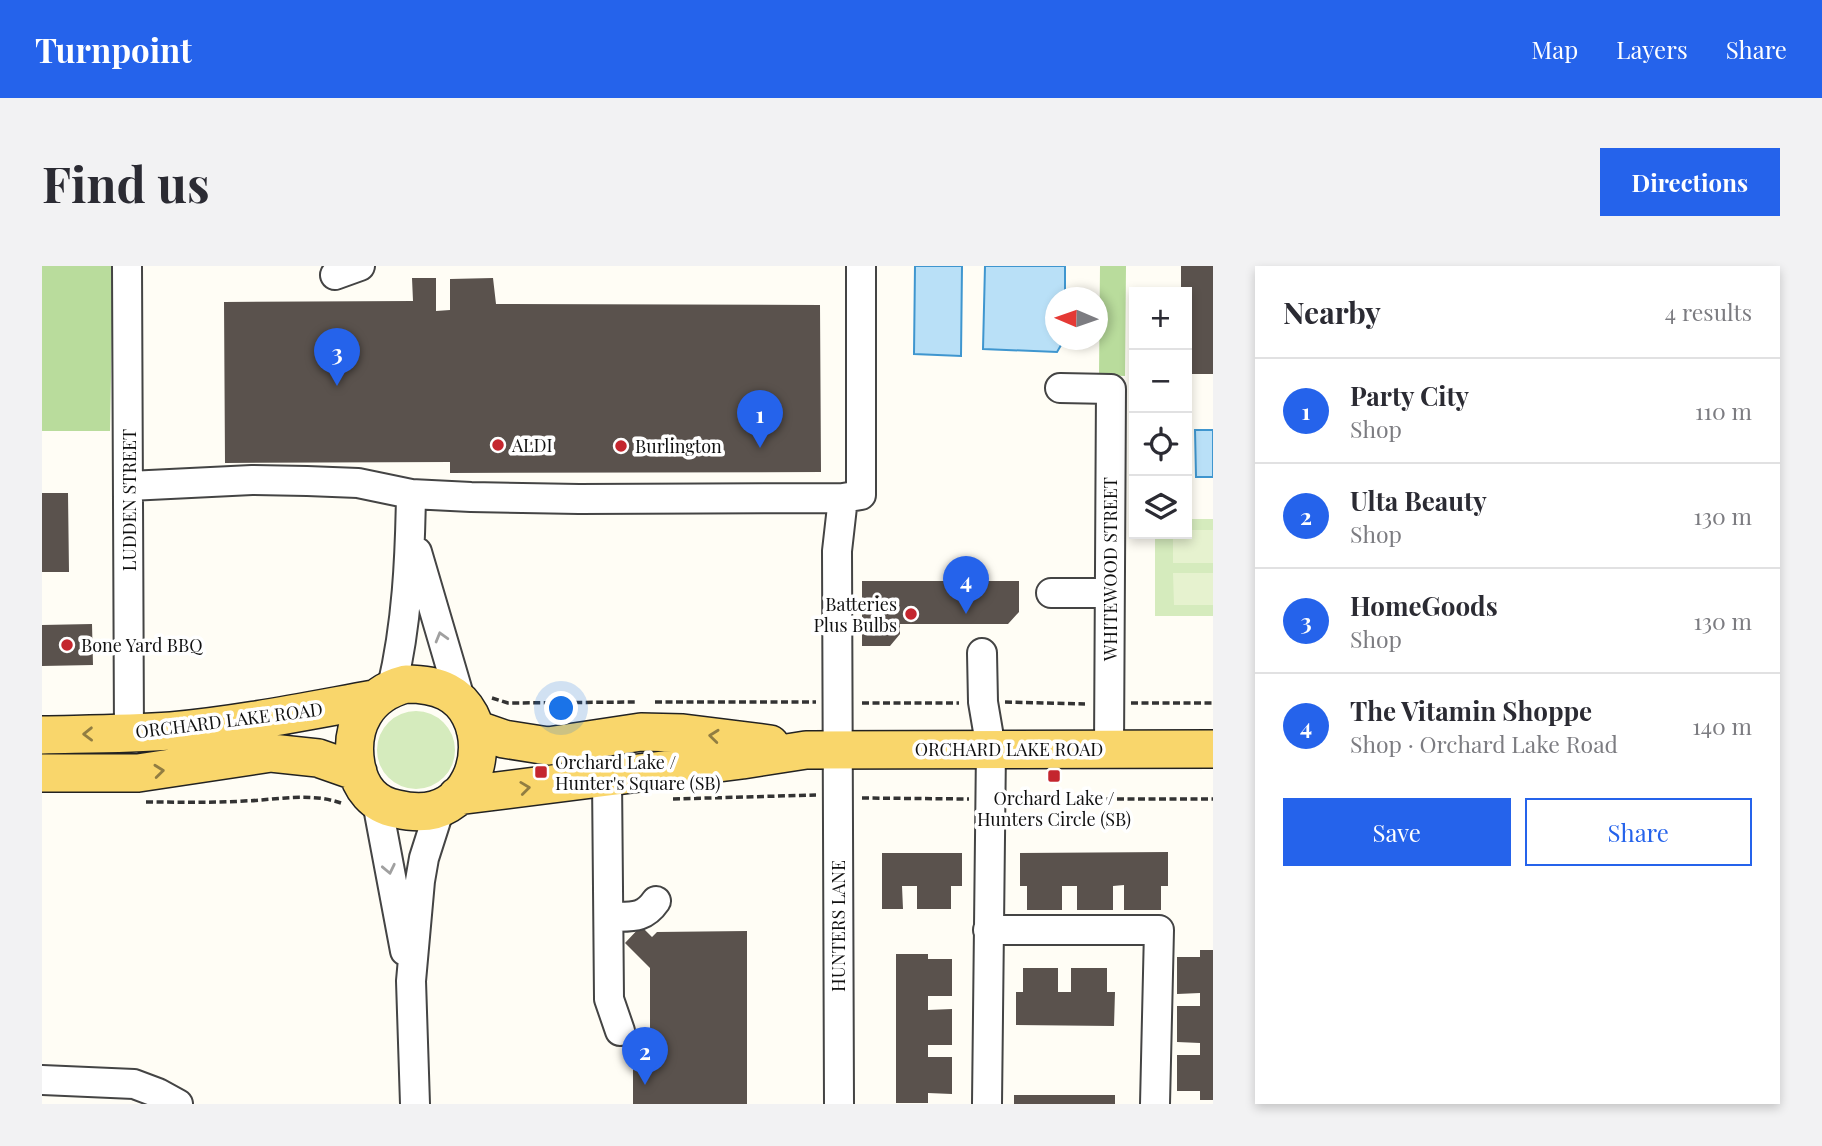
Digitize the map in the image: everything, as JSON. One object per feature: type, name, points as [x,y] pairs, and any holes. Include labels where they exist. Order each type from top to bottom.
[{"type":"main road","points":[[42,773],[102,775],[148,772],[271,753],[318,758],[360,793],[387,807],[421,812],[449,802],[475,769],[477,757],[474,708],[448,692],[421,684],[405,684],[383,693],[365,711],[356,735],[355,757],[360,793]]},
{"type":"main road","name":"ORCHARD LAKE ROAD","points":[[42,735],[129,734],[253,720],[383,693]]},
{"type":"main road","name":"ORCHARD LAKE ROAD","points":[[474,708],[504,739],[548,747],[641,732],[695,734],[822,749],[1213,748]]},
{"type":"main road","name":"ORCHARD LAKE ROAD","points":[[449,802],[822,749]]},
{"type":"street","name":"LUDDEN STREET","points":[[127,266],[129,734]]},
{"type":"street","points":[[129,486],[252,480],[358,483],[411,494],[579,499],[843,498],[861,495],[861,266]]},
{"type":"street","name":"WHITEWOOD STREET","points":[[1060,388],[1111,389],[1109,749]]},
{"type":"street","points":[[383,693],[404,632],[411,494]]},
{"type":"street","name":"HUNTERS LANE","points":[[839,1104],[822,749],[839,702],[837,551],[843,498]]},
{"type":"street","points":[[411,528],[474,708]]},
{"type":"street","points":[[1051,593],[1109,593]]},
{"type":"street","points":[[982,653],[983,702],[991,749],[987,1104]]},
{"type":"street","points":[[607,778],[609,999],[620,1031]]},
{"type":"street","points":[[360,793],[411,981]]},
{"type":"street","points":[[415,1104],[411,981],[420,881],[424,858],[449,802]]},
{"type":"street","points":[[609,916],[640,915],[649,911],[656,901]]},
{"type":"street","points":[[988,930],[1159,930],[1155,1104]]},
{"type":"street","points":[[42,1080],[134,1084],[178,1104]]},
{"type":"path","points":[[474,708],[497,701],[1213,703]]},
{"type":"path","points":[[136,802],[243,802],[326,798],[360,793]]},
{"type":"green space","points":[[42,266],[113,266],[110,431],[42,431]]},
{"type":"green space","points":[[1100,266],[1126,266],[1125,376],[1099,375],[1099,350],[1108,350],[1108,287],[1100,287]]},
{"type":"green space","points":[[1192,519],[1213,519],[1213,616],[1155,616],[1155,539],[1192,539]]},
{"type":"green space","points":[[1192,530],[1213,530],[1213,563],[1173,563],[1173,539],[1192,539]]},
{"type":"green space","points":[[1173,573],[1213,573],[1213,605],[1174,605]]},
{"type":"green space","points":[[416,711],[431,714],[448,728],[455,750],[452,765],[438,782],[416,789],[401,786],[384,772],[377,750],[380,735],[394,718]]},
{"type":"water","points":[[915,266],[962,266],[961,356],[914,354]]},
{"type":"water","points":[[985,266],[1065,266],[1065,287],[1045,287],[1045,350],[1058,350],[1057,352],[983,349]]},
{"type":"water","points":[[1195,430],[1213,430],[1213,477],[1196,477]]},
{"type":"building","points":[[1181,266],[1213,266],[1213,374],[1192,374],[1192,287],[1181,287]]},
{"type":"building","points":[[412,278],[436,278],[436,311],[450,310],[450,279],[493,278],[496,304],[820,305],[821,472],[450,473],[450,462],[225,463],[224,302],[413,301]]},
{"type":"building","points":[[42,493],[68,493],[69,572],[42,572]]},
{"type":"building","points":[[862,581],[1019,581],[1019,612],[1008,624],[900,624],[900,634],[890,646],[862,646]]},
{"type":"building","name":"Bone Yard BBQ","points":[[92,624],[93,665],[42,666],[42,625]]},
{"type":"building","points":[[1168,852],[1168,886],[1161,886],[1161,910],[1124,910],[1124,885],[1113,886],[1113,910],[1077,910],[1077,886],[1062,886],[1062,910],[1027,910],[1027,886],[1020,886],[1020,853]]},
{"type":"building","points":[[882,853],[962,853],[962,886],[951,886],[951,909],[917,909],[917,886],[902,886],[903,909],[882,909]]},
{"type":"building","points":[[641,926],[652,937],[657,932],[747,931],[747,1104],[633,1104],[633,1048],[650,1032],[650,968],[625,943]]},
{"type":"building","points":[[1200,950],[1213,950],[1213,1100],[1200,1100],[1200,1091],[1177,1091],[1177,1055],[1200,1055],[1200,1043],[1177,1042],[1177,1006],[1200,1006],[1200,993],[1177,994],[1177,957],[1200,957]]},
{"type":"building","points":[[896,954],[928,954],[928,959],[952,959],[952,996],[928,996],[928,1010],[952,1009],[952,1045],[928,1045],[928,1057],[952,1057],[952,1094],[928,1093],[928,1103],[896,1103]]},
{"type":"building","points":[[1023,968],[1058,968],[1058,992],[1071,992],[1071,968],[1107,968],[1107,992],[1115,992],[1114,1026],[1016,1025],[1016,992],[1023,992]]},
{"type":"building","points":[[1014,1095],[1115,1095],[1115,1104],[1014,1104]]},
{"type":"place","name":"HomeGoods","points":[[337,386]]},
{"type":"place","name":"ALDI","points":[[498,445]]},
{"type":"place","name":"Burlington","points":[[621,446]]},
{"type":"place","name":"Party City","points":[[760,448]]},
{"type":"place","name":"Batteries Plus Bulbs","points":[[911,614]]},
{"type":"place","name":"The Vitamin Shoppe","points":[[966,614]]},
{"type":"place","name":"Bone Yard BBQ","points":[[67,645]]},
{"type":"place","name":"Orchard Lake / Hunter's Square (SB)","points":[[541,772]]},
{"type":"place","name":"Orchard Lake / Hunters Circle (SB)","points":[[1054,776]]},
{"type":"place","name":"Ulta Beauty","points":[[645,1085]]}]
